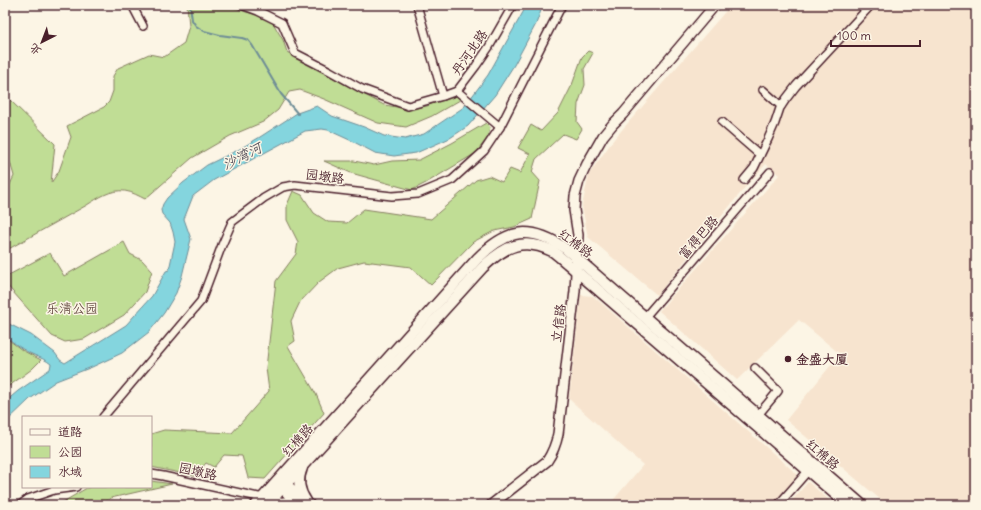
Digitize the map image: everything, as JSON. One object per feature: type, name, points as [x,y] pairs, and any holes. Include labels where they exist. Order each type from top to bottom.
[{"type":"main road","name":"红棉路","points":[[282,485],[477,259],[497,242],[509,236],[519,233],[531,233],[543,236],[556,242],[577,258],[862,505]]},
{"type":"main road","name":"红棉路","points":[[262,502],[304,464],[492,258],[513,246],[525,244],[538,246],[553,252],[848,505]]},
{"type":"main road","points":[[273,505],[289,502],[304,504],[299,483],[301,470],[304,464]]},
{"type":"street","points":[[132,5],[143,26]]},
{"type":"street","points":[[242,5],[282,22],[295,53],[362,89],[408,106],[443,96],[456,90],[500,127]]},
{"type":"street","points":[[417,5],[443,96]]},
{"type":"street","name":"丹河北路","points":[[456,90],[476,66],[489,47],[513,5]]},
{"type":"street","name":"园墩路","points":[[104,416],[201,301],[232,222],[264,198],[283,187],[295,185],[392,196],[418,194],[452,180],[484,151],[500,127],[562,5]]},
{"type":"street","name":"立信路","points":[[491,505],[547,461],[553,453],[556,445],[576,291],[578,235],[574,210],[575,196],[579,181],[603,136],[612,124],[623,114],[707,5]]},
{"type":"street","name":"立信路","points":[[653,74],[715,5]]},
{"type":"street","points":[[744,180],[754,168],[775,123],[781,106],[796,86],[871,5]]},
{"type":"street","points":[[763,90],[781,106]]},
{"type":"street","points":[[722,122],[760,155]]},
{"type":"street","name":"富得巴路","points":[[645,317],[770,172]]},
{"type":"street","points":[[755,368],[778,391],[758,414]]},
{"type":"street","points":[[778,505],[808,471]]},
{"type":"street","name":"园墩路","points":[[152,474],[184,480],[262,502]]},
{"type":"street","points":[[282,485],[304,504]]},
{"type":"street","points":[[20,505],[55,488]]},
{"type":"shaded area","points":[[731,5],[976,5],[976,505],[887,505],[786,420],[840,354],[799,320],[737,380],[659,311],[779,175],[766,164],[657,295],[588,237],[582,206],[589,174],[614,139]]},
{"type":"shaded area","points":[[581,295],[593,296],[798,475],[772,505],[609,505],[643,465],[569,399]]},
{"type":"shaded area","points":[[808,482],[835,505],[788,505]]},
{"type":"green space","points":[[187,5],[228,5],[246,12],[263,16],[273,23],[283,40],[287,52],[384,105],[410,109],[427,106],[455,94],[460,100],[432,116],[406,127],[378,123],[300,90],[289,92],[278,110],[263,122],[230,136],[192,158],[145,199],[133,193],[115,191],[100,197],[5,251],[5,195],[14,176],[10,162],[5,156],[5,78],[7,77],[9,99],[55,144],[51,183],[59,171],[71,137],[67,126],[104,107],[109,102],[113,91],[113,76],[118,68],[149,54],[164,57],[184,43],[189,26]]},
{"type":"green space","points":[[588,51],[593,53],[584,69],[585,85],[578,104],[577,122],[582,129],[576,139],[563,134],[536,159],[532,172],[540,181],[532,219],[514,227],[494,231],[473,242],[431,285],[411,267],[364,261],[338,268],[319,282],[300,302],[291,321],[295,341],[288,346],[316,394],[324,413],[265,479],[248,478],[242,456],[224,455],[214,467],[206,463],[195,476],[152,467],[152,434],[164,430],[232,433],[269,391],[266,368],[276,281],[296,254],[298,242],[287,220],[287,205],[293,191],[302,195],[314,213],[328,222],[347,223],[364,209],[431,219],[476,180],[489,176],[502,182],[510,169],[520,173],[530,154],[518,148],[531,125],[541,131],[558,113],[572,85],[582,57]]},
{"type":"green space","points":[[486,123],[490,127],[488,137],[476,153],[412,190],[351,173],[324,161],[354,161],[374,165],[392,161],[419,160]]},
{"type":"green space","name":"乐清公园","points":[[124,242],[130,254],[142,260],[152,271],[145,292],[124,315],[84,339],[65,342],[52,336],[5,283],[5,277],[50,253],[64,276]]},
{"type":"green space","points":[[5,337],[22,350],[41,360],[32,369],[5,389]]},
{"type":"green space","points":[[152,481],[172,484],[111,498],[101,505],[58,505],[85,489],[152,488]]},
{"type":"water","name":"沙湾河","points":[[527,5],[543,5],[536,24],[514,65],[495,95],[468,126],[450,138],[416,153],[394,156],[375,153],[328,130],[322,129],[305,131],[214,180],[193,196],[184,219],[191,239],[182,276],[176,293],[164,313],[149,332],[122,353],[56,381],[30,399],[5,423],[5,402],[50,369],[51,364],[23,349],[5,336],[5,322],[31,335],[55,353],[60,360],[65,363],[126,325],[152,296],[166,271],[169,270],[175,242],[170,223],[162,214],[161,210],[167,198],[183,183],[207,165],[238,150],[297,113],[317,106],[332,116],[364,127],[384,136],[405,139],[424,134],[464,107],[488,75]]},
{"type":"waterway","points":[[190,5],[192,20],[196,26],[204,31],[248,40],[281,94],[298,114]]},
{"type":"place","name":"金盛大厦","points":[[788,359]]}]
